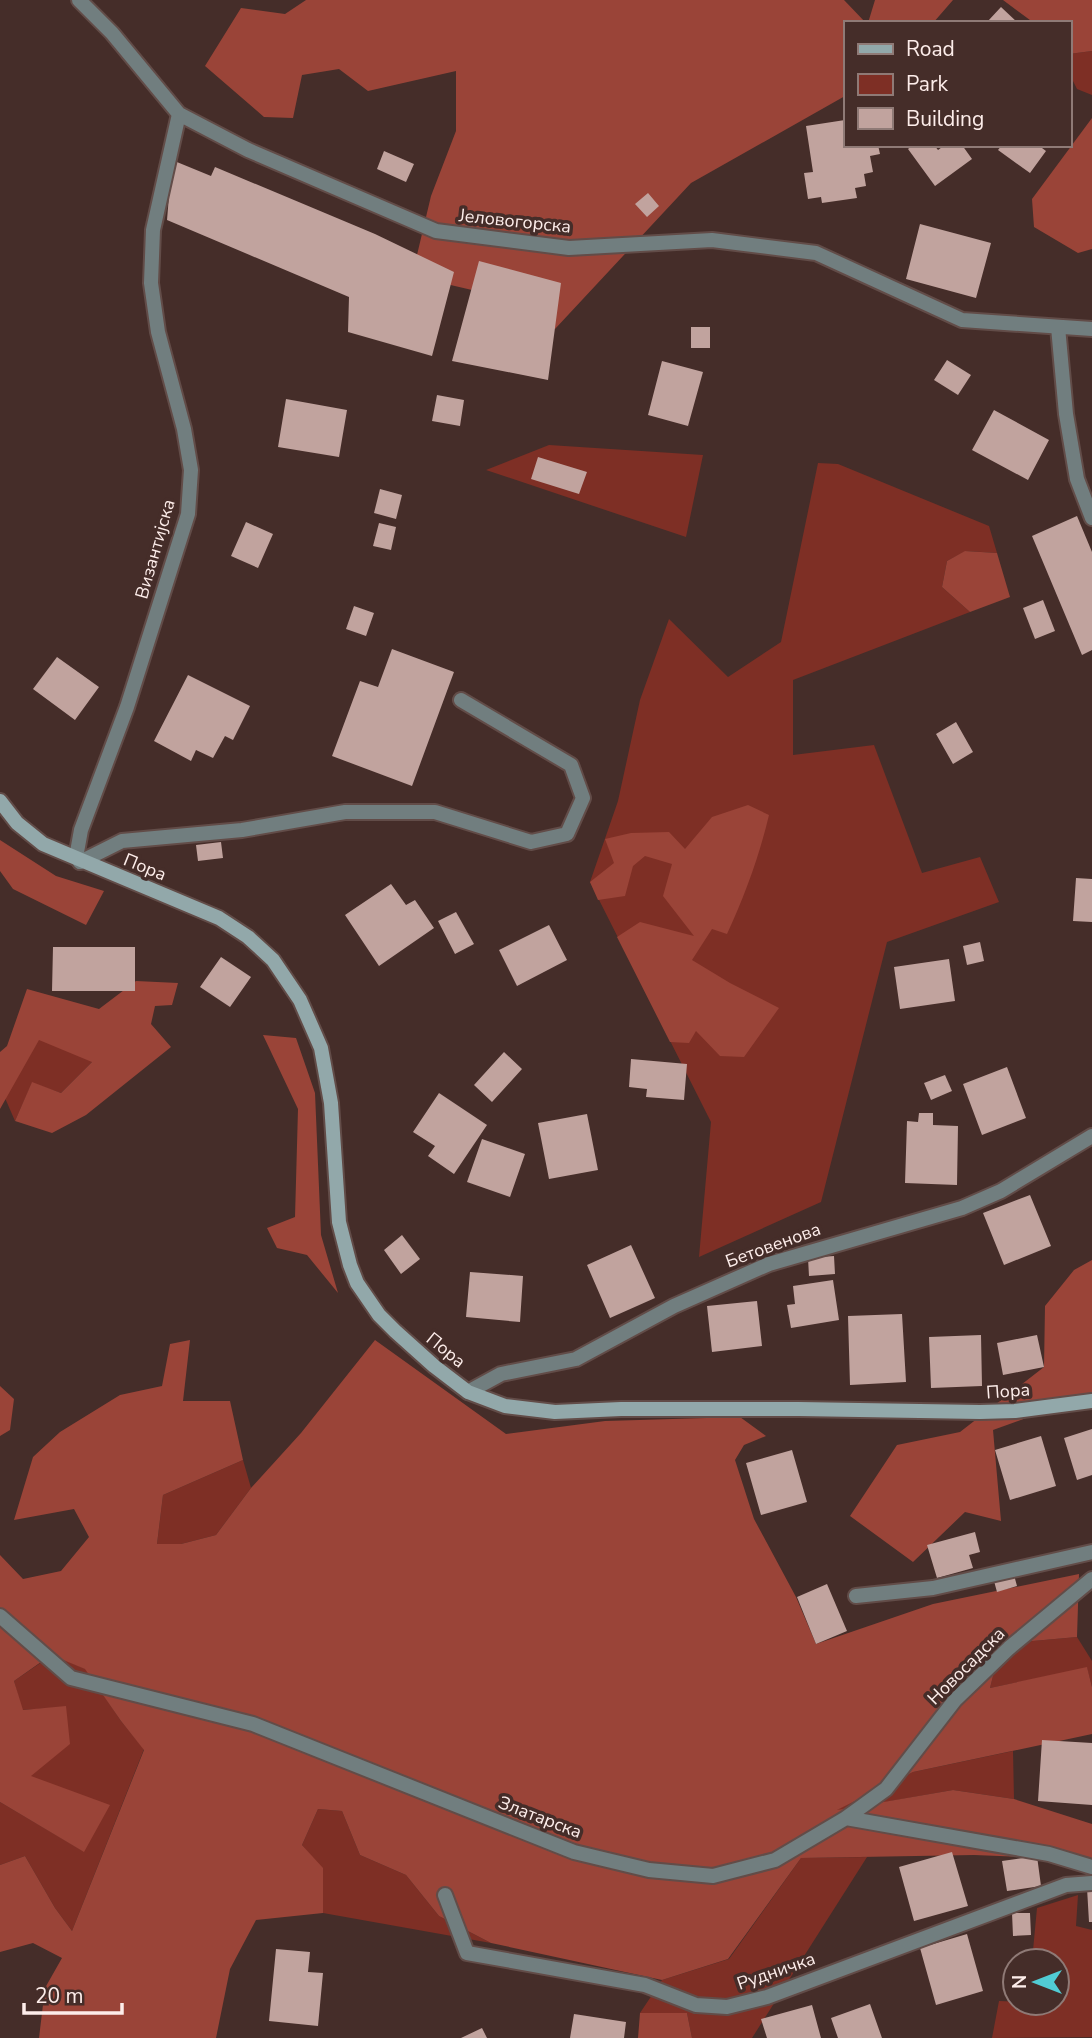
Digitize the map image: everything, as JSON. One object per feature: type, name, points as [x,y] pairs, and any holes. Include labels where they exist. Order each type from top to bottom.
[{"type":"street","name":"Јеловогорска","points":[[79,0],[112,33],[179,114],[248,150],[436,231],[569,248],[712,240],[816,253],[962,320],[1092,329]]},
{"type":"street","name":"Византијска","points":[[80,862],[77,852],[81,830],[127,707],[188,514],[191,470],[184,429],[158,332],[151,283],[153,230],[179,114]]},
{"type":"street","points":[[1058,327],[1066,414],[1077,479],[1092,518]]},
{"type":"street","points":[[80,862],[122,841],[242,830],[345,812],[435,812],[531,842],[567,834],[583,798],[571,765],[461,700]]},
{"type":"street","name":"Пора","points":[[0,801],[30,835],[50,848],[219,918],[255,943],[282,971],[309,1017],[323,1056],[331,1103],[339,1222],[356,1283],[395,1332],[468,1392],[505,1406],[555,1412],[632,1409],[979,1412],[1015,1411],[1092,1401]]},
{"type":"street","name":"Бетовенова","points":[[468,1392],[501,1374],[576,1359],[674,1306],[769,1264],[962,1208],[1001,1191],[1092,1136]]},
{"type":"street","points":[[856,1596],[933,1588],[1092,1552]]},
{"type":"street","name":"Новосадска","points":[[846,1818],[886,1789],[955,1700],[1009,1648],[1092,1578]]},
{"type":"street","name":"Златарска","points":[[0,1616],[71,1678],[253,1724],[573,1852],[649,1870],[713,1876],[775,1860],[846,1818]]},
{"type":"street","points":[[846,1818],[1049,1854],[1092,1867]]},
{"type":"street","name":"Рудничка","points":[[444,1895],[467,1953],[645,1985],[696,2005],[727,2007],[767,1997],[1066,1885],[1092,1883]]},
{"type":"green space","points":[[1092,51],[1092,95],[1077,89],[1071,77],[1071,54]]},
{"type":"green space","points":[[549,445],[703,455],[686,537],[486,470]]},
{"type":"green space","points":[[818,463],[838,464],[989,526],[997,553],[966,551],[947,561],[942,587],[970,612],[793,680],[793,755],[874,745],[922,873],[980,857],[999,902],[887,942],[821,1202],[699,1257],[711,1122],[590,882],[618,801],[640,700],[669,619],[728,677],[781,642]]},
{"type":"green space","points":[[39,1039],[93,1061],[61,1093],[32,1083],[15,1121],[5,1098]]},
{"type":"green space","points":[[243,1460],[251,1488],[216,1535],[181,1544],[157,1544],[163,1495]]},
{"type":"green space","points":[[1077,1637],[1092,1661],[1092,1687],[1087,1668],[990,1688],[1001,1644]]},
{"type":"green space","points":[[52,1655],[86,1669],[121,1721],[144,1749],[72,1931],[55,1908],[25,1856],[0,1865],[0,1802],[83,1851],[30,1776],[66,1707],[22,1710],[14,1681]]},
{"type":"green space","points":[[1013,1751],[1014,1799],[953,1790],[834,1811],[913,1772]]},
{"type":"green space","points":[[318,1809],[342,1811],[360,1855],[406,1875],[439,1916],[491,1943],[323,1913],[322,1869],[302,1845]]},
{"type":"green space","points":[[867,1857],[752,2038],[692,2038],[687,2013],[640,2013],[662,1980],[729,1959],[801,1858]]},
{"type":"green space","points":[[1078,1895],[1076,1926],[1092,1930],[1092,2037],[992,2038],[999,2001],[1001,2017],[1071,2017],[1071,1947],[1033,1947],[1037,1908]]},
{"type":"shaded area","points":[[306,0],[844,0],[864,21],[844,21],[844,97],[691,183],[555,329],[502,297],[412,276],[431,196],[456,131],[456,71],[368,91],[339,69],[302,75],[293,118],[264,117],[205,66],[241,8],[285,14]]},
{"type":"shaded area","points":[[875,0],[953,0],[935,21],[869,21]]},
{"type":"shaded area","points":[[1003,0],[1092,0],[1092,51],[1071,54],[1071,21],[1031,21]]},
{"type":"shaded area","points":[[1092,118],[1092,249],[1078,253],[1034,227],[1032,199]]},
{"type":"shaded area","points":[[965,551],[997,553],[1010,597],[970,612],[942,587],[947,561]]},
{"type":"shaded area","points":[[748,805],[769,815],[751,876],[727,934],[712,929],[692,960],[779,1008],[744,1057],[720,1056],[696,1031],[689,1043],[670,1042],[617,937],[640,922],[694,936],[663,896],[672,864],[645,856],[633,866],[625,896],[598,900],[590,882],[614,863],[605,839],[631,833],[669,832],[685,849],[712,817]]},
{"type":"shaded area","points":[[0,840],[56,876],[104,891],[86,925],[13,889],[0,871]]},
{"type":"shaded area","points":[[136,981],[178,983],[172,1005],[155,1006],[151,1024],[171,1047],[86,1115],[52,1133],[15,1121],[32,1082],[61,1093],[92,1062],[39,1040],[0,1109],[0,1052],[7,1046],[27,989],[99,1009]]},
{"type":"shaded area","points":[[263,1035],[296,1038],[315,1093],[321,1235],[338,1293],[307,1255],[277,1248],[267,1228],[295,1217],[298,1109]]},
{"type":"shaded area","points":[[1092,1260],[1092,1394],[993,1430],[1001,1521],[965,1512],[913,1562],[850,1516],[897,1445],[960,1432],[1044,1367],[1045,1306],[1074,1270]]},
{"type":"shaded area","points":[[190,1340],[183,1401],[230,1401],[243,1460],[163,1495],[157,1544],[181,1544],[216,1535],[251,1488],[301,1433],[375,1340],[506,1434],[605,1421],[740,1417],[766,1436],[744,1445],[735,1460],[754,1519],[796,1597],[816,1644],[933,1604],[1079,1574],[1077,1637],[1001,1644],[990,1688],[1087,1667],[1092,1687],[1092,1734],[913,1772],[837,1810],[953,1790],[1014,1799],[1092,1824],[1092,1860],[974,1855],[801,1858],[728,1959],[662,1980],[491,1943],[439,1916],[406,1875],[360,1855],[342,1811],[318,1809],[302,1845],[323,1868],[323,1913],[256,1920],[230,1969],[216,2038],[39,2038],[45,1988],[62,1958],[33,1943],[0,1952],[0,1865],[25,1856],[55,1908],[72,1931],[144,1750],[85,1669],[51,1655],[14,1681],[23,1710],[66,1706],[70,1744],[31,1776],[110,1805],[84,1852],[0,1802],[0,1555],[23,1579],[61,1571],[89,1537],[74,1509],[14,1520],[33,1457],[60,1432],[120,1395],[162,1386],[170,1344]]},
{"type":"shaded area","points":[[0,1386],[14,1399],[10,1430],[0,1436]]},
{"type":"shaded area","points":[[640,2013],[687,2013],[692,2038],[638,2038]]},
{"type":"building","points":[[1001,7],[1016,21],[988,21]]},
{"type":"building","points":[[844,120],[844,147],[878,147],[880,154],[870,156],[873,172],[864,174],[866,186],[855,188],[857,198],[822,203],[821,197],[808,199],[804,173],[813,172],[806,126]]},
{"type":"building","points":[[963,147],[972,159],[935,186],[908,149]]},
{"type":"building","points":[[1000,147],[1041,147],[1046,151],[1030,173],[998,150]]},
{"type":"building","points":[[384,151],[414,164],[406,182],[377,169]]},
{"type":"building","points":[[172,160],[211,176],[215,167],[375,234],[454,272],[432,356],[348,332],[349,297],[167,220]]},
{"type":"building","points":[[648,193],[659,206],[647,217],[635,204]]},
{"type":"building","points":[[920,224],[991,243],[976,298],[906,279]]},
{"type":"building","points":[[479,261],[561,283],[548,380],[452,361]]},
{"type":"building","points":[[691,327],[710,327],[710,348],[691,348]]},
{"type":"building","points":[[947,360],[971,375],[958,395],[934,380]]},
{"type":"building","points":[[662,361],[703,372],[688,426],[648,415]]},
{"type":"building","points":[[437,395],[464,400],[460,426],[432,421]]},
{"type":"building","points":[[286,399],[347,410],[339,457],[278,447]]},
{"type":"building","points":[[994,410],[1049,440],[1028,480],[972,450]]},
{"type":"building","points":[[538,457],[587,472],[579,494],[531,479]]},
{"type":"building","points":[[380,489],[402,495],[396,519],[374,513]]},
{"type":"building","points":[[1077,516],[1092,552],[1092,650],[1082,655],[1032,536]]},
{"type":"building","points":[[246,522],[273,534],[258,568],[231,556]]},
{"type":"building","points":[[379,523],[396,527],[391,550],[373,546]]},
{"type":"building","points":[[1043,600],[1055,631],[1035,639],[1023,608]]},
{"type":"building","points":[[354,606],[374,613],[366,636],[346,629]]},
{"type":"building","points":[[392,649],[454,672],[412,786],[332,756],[360,681],[378,687]]},
{"type":"building","points":[[57,657],[99,687],[75,720],[33,689]]},
{"type":"building","points":[[188,675],[250,706],[233,740],[225,736],[213,758],[196,750],[191,761],[154,741]]},
{"type":"building","points":[[956,722],[973,752],[953,764],[936,734]]},
{"type":"building","points":[[221,842],[223,858],[198,861],[196,845]]},
{"type":"building","points":[[1076,878],[1092,879],[1092,922],[1073,921]]},
{"type":"building","points":[[391,884],[406,905],[415,900],[434,928],[379,966],[345,915]]},
{"type":"building","points":[[456,912],[474,944],[455,954],[438,921]]},
{"type":"building","points":[[549,925],[567,960],[517,986],[499,950]]},
{"type":"building","points":[[980,942],[984,961],[967,965],[963,946]]},
{"type":"building","points":[[53,947],[135,947],[135,991],[52,991]]},
{"type":"building","points":[[221,957],[251,977],[230,1007],[200,987]]},
{"type":"building","points":[[949,959],[955,1001],[900,1009],[894,967]]},
{"type":"building","points":[[504,1052],[522,1069],[492,1102],[474,1085]]},
{"type":"building","points":[[631,1059],[687,1064],[684,1100],[646,1097],[647,1089],[629,1087]]},
{"type":"building","points":[[1007,1067],[1026,1118],[982,1135],[963,1084]]},
{"type":"building","points":[[945,1075],[952,1091],[931,1100],[924,1083]]},
{"type":"building","points":[[439,1093],[487,1125],[454,1174],[428,1156],[435,1146],[413,1132]]},
{"type":"building","points":[[919,1113],[933,1113],[933,1125],[958,1126],[957,1185],[905,1183],[907,1121],[918,1122]]},
{"type":"building","points":[[587,1114],[598,1170],[549,1179],[538,1123]]},
{"type":"building","points":[[482,1139],[525,1154],[510,1197],[467,1182]]},
{"type":"building","points":[[1030,1195],[1051,1246],[1004,1265],[983,1213]]},
{"type":"building","points":[[402,1235],[420,1259],[401,1274],[384,1250]]},
{"type":"building","points":[[631,1245],[655,1298],[610,1318],[587,1265]]},
{"type":"building","points":[[834,1256],[835,1274],[809,1276],[808,1258]]},
{"type":"building","points":[[470,1272],[523,1276],[520,1322],[466,1317]]},
{"type":"building","points":[[833,1280],[839,1320],[791,1328],[787,1305],[795,1304],[793,1286]]},
{"type":"building","points":[[757,1301],[762,1346],[712,1352],[707,1306]]},
{"type":"building","points":[[902,1314],[906,1382],[850,1385],[848,1316]]},
{"type":"building","points":[[981,1335],[982,1386],[931,1388],[929,1337]]},
{"type":"building","points":[[1037,1335],[1044,1367],[1003,1375],[997,1343]]},
{"type":"building","points":[[1092,1429],[1092,1475],[1077,1480],[1064,1438]]},
{"type":"building","points":[[1041,1436],[1056,1486],[1010,1500],[995,1450]]},
{"type":"building","points":[[792,1450],[807,1502],[761,1515],[746,1463]]},
{"type":"building","points":[[975,1532],[980,1552],[969,1555],[973,1568],[937,1578],[927,1545]]},
{"type":"building","points":[[1014,1575],[1017,1586],[997,1592],[994,1581]]},
{"type":"building","points":[[827,1584],[847,1631],[816,1644],[797,1597]]},
{"type":"building","points":[[1042,1740],[1092,1743],[1092,1805],[1038,1801]]},
{"type":"building","points":[[952,1852],[968,1906],[914,1921],[899,1867]]},
{"type":"building","points":[[1037,1856],[1041,1886],[1007,1891],[1002,1861]]},
{"type":"building","points":[[1087,1888],[1092,1888],[1092,1922],[1089,1922]]},
{"type":"building","points":[[1012,1913],[1030,1913],[1031,1935],[1013,1936]]},
{"type":"building","points":[[967,1934],[983,1991],[936,2005],[920,1948]]},
{"type":"building","points":[[276,1949],[310,1952],[308,1972],[323,1973],[318,2026],[269,2021]]},
{"type":"building","points":[[870,2004],[882,2038],[838,2038],[831,2018]]},
{"type":"building","points":[[812,2005],[821,2038],[767,2038],[761,2019]]},
{"type":"building","points":[[574,2014],[626,2022],[624,2038],[570,2038]]},
{"type":"building","points":[[482,2028],[487,2038],[461,2038]]}]
